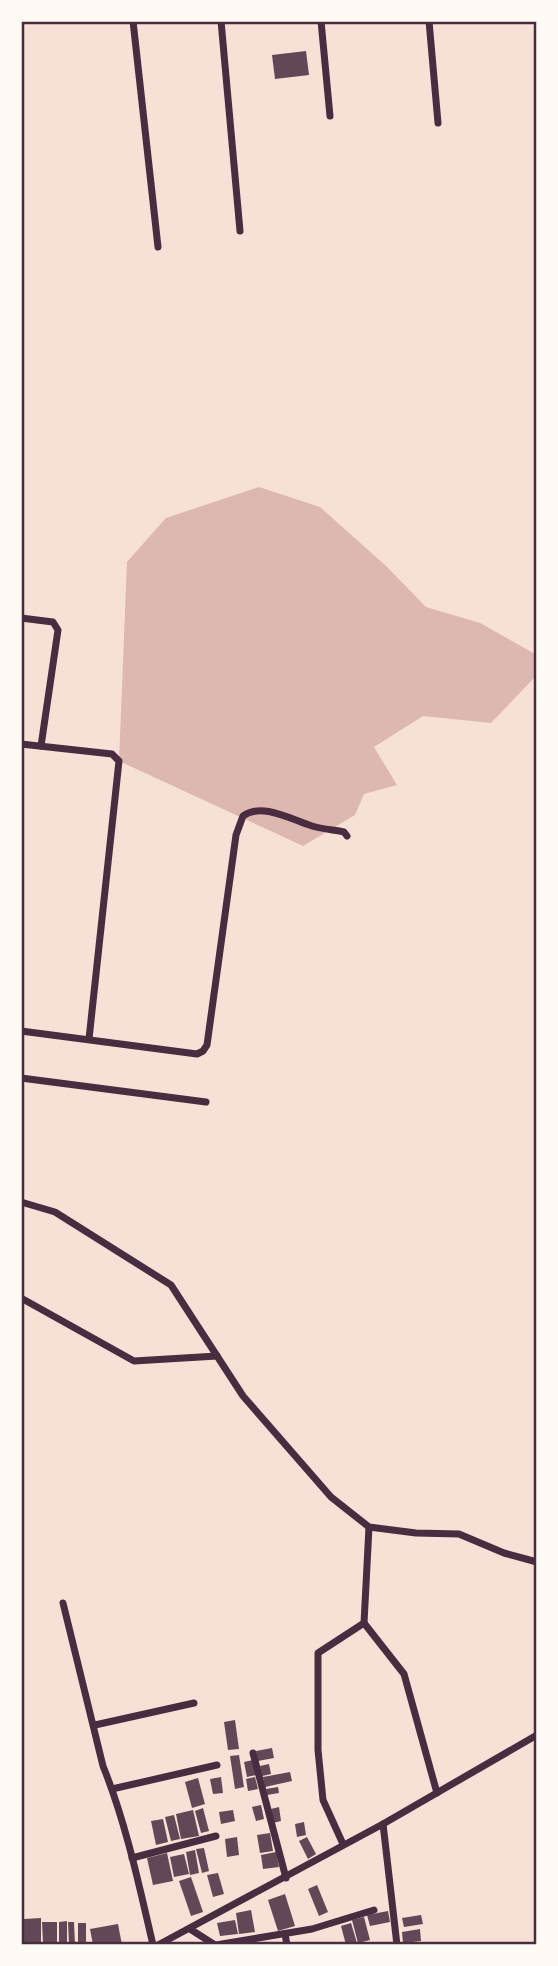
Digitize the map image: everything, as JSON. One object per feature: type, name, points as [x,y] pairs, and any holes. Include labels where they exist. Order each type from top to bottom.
[{"type":"street","points":[[133,21],[158,247]]},
{"type":"street","points":[[221,21],[240,231]]},
{"type":"street","points":[[321,21],[330,117]]},
{"type":"street","points":[[429,21],[438,123]]},
{"type":"street","points":[[21,618],[52,622],[58,630],[41,746]]},
{"type":"street","points":[[21,744],[112,754],[118,761],[89,1039]]},
{"type":"street","points":[[21,1031],[197,1054],[203,1051],[207,1045],[236,835],[243,816],[265,812],[344,832],[348,836]]},
{"type":"street","points":[[21,1078],[206,1102]]},
{"type":"street","points":[[21,1202],[55,1212],[172,1285],[243,1396],[331,1497],[369,1527],[416,1533],[459,1534],[504,1553],[537,1562]]},
{"type":"street","points":[[21,1298],[134,1361],[217,1356]]},
{"type":"street","points":[[369,1527],[364,1623],[404,1674],[437,1793]]},
{"type":"street","points":[[63,1602],[103,1766],[113,1789],[155,1945],[286,1878],[537,1735]]},
{"type":"street","points":[[343,1844],[323,1800],[318,1750],[318,1653],[364,1623]]},
{"type":"street","points":[[94,1726],[194,1703]]},
{"type":"street","points":[[253,1754],[286,1878]]},
{"type":"street","points":[[113,1789],[217,1765]]},
{"type":"street","points":[[383,1824],[397,1945]]},
{"type":"street","points":[[132,1858],[216,1836]]},
{"type":"street","points":[[190,1929],[216,1945],[312,1929],[374,1910]]},
{"type":"street","points":[[285,1934],[287,1945]]},
{"type":"shaded area","points":[[259,487],[320,507],[386,566],[426,607],[480,623],[537,655],[537,675],[491,723],[423,716],[374,747],[397,785],[364,794],[355,815],[303,846],[119,761],[127,562],[166,518]]},
{"type":"building","points":[[306,51],[309,75],[275,79],[272,55]]},
{"type":"building","points":[[235,1720],[239,1749],[228,1750],[224,1722]]},
{"type":"building","points":[[272,1748],[274,1758],[258,1761],[256,1751]]},
{"type":"building","points":[[239,1755],[244,1787],[235,1789],[230,1756]]},
{"type":"building","points":[[253,1760],[256,1775],[247,1777],[244,1762]]},
{"type":"building","points":[[269,1764],[271,1774],[262,1776],[260,1766]]},
{"type":"building","points":[[290,1772],[292,1781],[265,1787],[263,1777]]},
{"type":"building","points":[[221,1777],[223,1793],[213,1794],[210,1779]]},
{"type":"building","points":[[255,1777],[258,1789],[248,1791],[246,1779]]},
{"type":"building","points":[[198,1778],[205,1804],[192,1808],[185,1782]]},
{"type":"building","points":[[278,1787],[279,1793],[267,1795],[266,1789]]},
{"type":"building","points":[[261,1805],[264,1819],[256,1821],[252,1807]]},
{"type":"building","points":[[279,1807],[281,1821],[273,1823],[271,1809]]},
{"type":"building","points":[[203,1808],[209,1831],[201,1833],[195,1811]]},
{"type":"building","points":[[193,1810],[199,1836],[181,1839],[176,1814]]},
{"type":"building","points":[[233,1810],[235,1821],[221,1824],[219,1812]]},
{"type":"building","points":[[174,1815],[180,1839],[171,1841],[165,1817]]},
{"type":"building","points":[[163,1819],[168,1842],[156,1845],[151,1821]]},
{"type":"building","points":[[304,1822],[306,1835],[297,1837],[295,1824]]},
{"type":"building","points":[[270,1833],[273,1851],[260,1853],[257,1835]]},
{"type":"building","points":[[237,1837],[239,1855],[227,1857],[225,1839]]},
{"type":"building","points":[[307,1837],[316,1854],[308,1859],[299,1841]]},
{"type":"building","points":[[204,1848],[209,1871],[202,1873],[196,1849]]},
{"type":"building","points":[[195,1850],[199,1873],[190,1875],[186,1852]]},
{"type":"building","points":[[276,1852],[279,1867],[263,1869],[261,1855]]},
{"type":"building","points":[[167,1853],[173,1881],[153,1885],[147,1858]]},
{"type":"building","points":[[184,1854],[189,1874],[174,1877],[170,1857]]},
{"type":"building","points":[[218,1873],[224,1894],[213,1897],[207,1875]]},
{"type":"building","points":[[191,1877],[203,1912],[191,1916],[179,1881]]},
{"type":"building","points":[[317,1885],[328,1912],[319,1916],[308,1889]]},
{"type":"building","points":[[285,1894],[295,1926],[278,1931],[268,1900]]},
{"type":"building","points":[[251,1910],[255,1932],[239,1934],[236,1913]]},
{"type":"building","points":[[388,1911],[390,1922],[370,1926],[367,1915]]},
{"type":"building","points":[[421,1915],[423,1924],[404,1927],[402,1918]]},
{"type":"building","points":[[364,1917],[370,1940],[358,1943],[352,1920]]},
{"type":"building","points":[[41,1918],[41,1945],[24,1945],[24,1919]]},
{"type":"building","points":[[235,1920],[238,1934],[220,1936],[217,1923]]},
{"type":"building","points":[[67,1921],[67,1944],[59,1944],[59,1922]]},
{"type":"building","points":[[42,1922],[57,1922],[57,1944],[43,1944]]},
{"type":"building","points":[[68,1922],[74,1922],[75,1945],[69,1945]]},
{"type":"building","points":[[78,1923],[86,1923],[86,1944],[78,1944]]},
{"type":"building","points":[[351,1923],[357,1943],[346,1945],[341,1926]]},
{"type":"building","points":[[118,1924],[122,1945],[93,1945],[90,1929]]},
{"type":"building","points":[[420,1929],[421,1941],[403,1943],[402,1932]]}]
